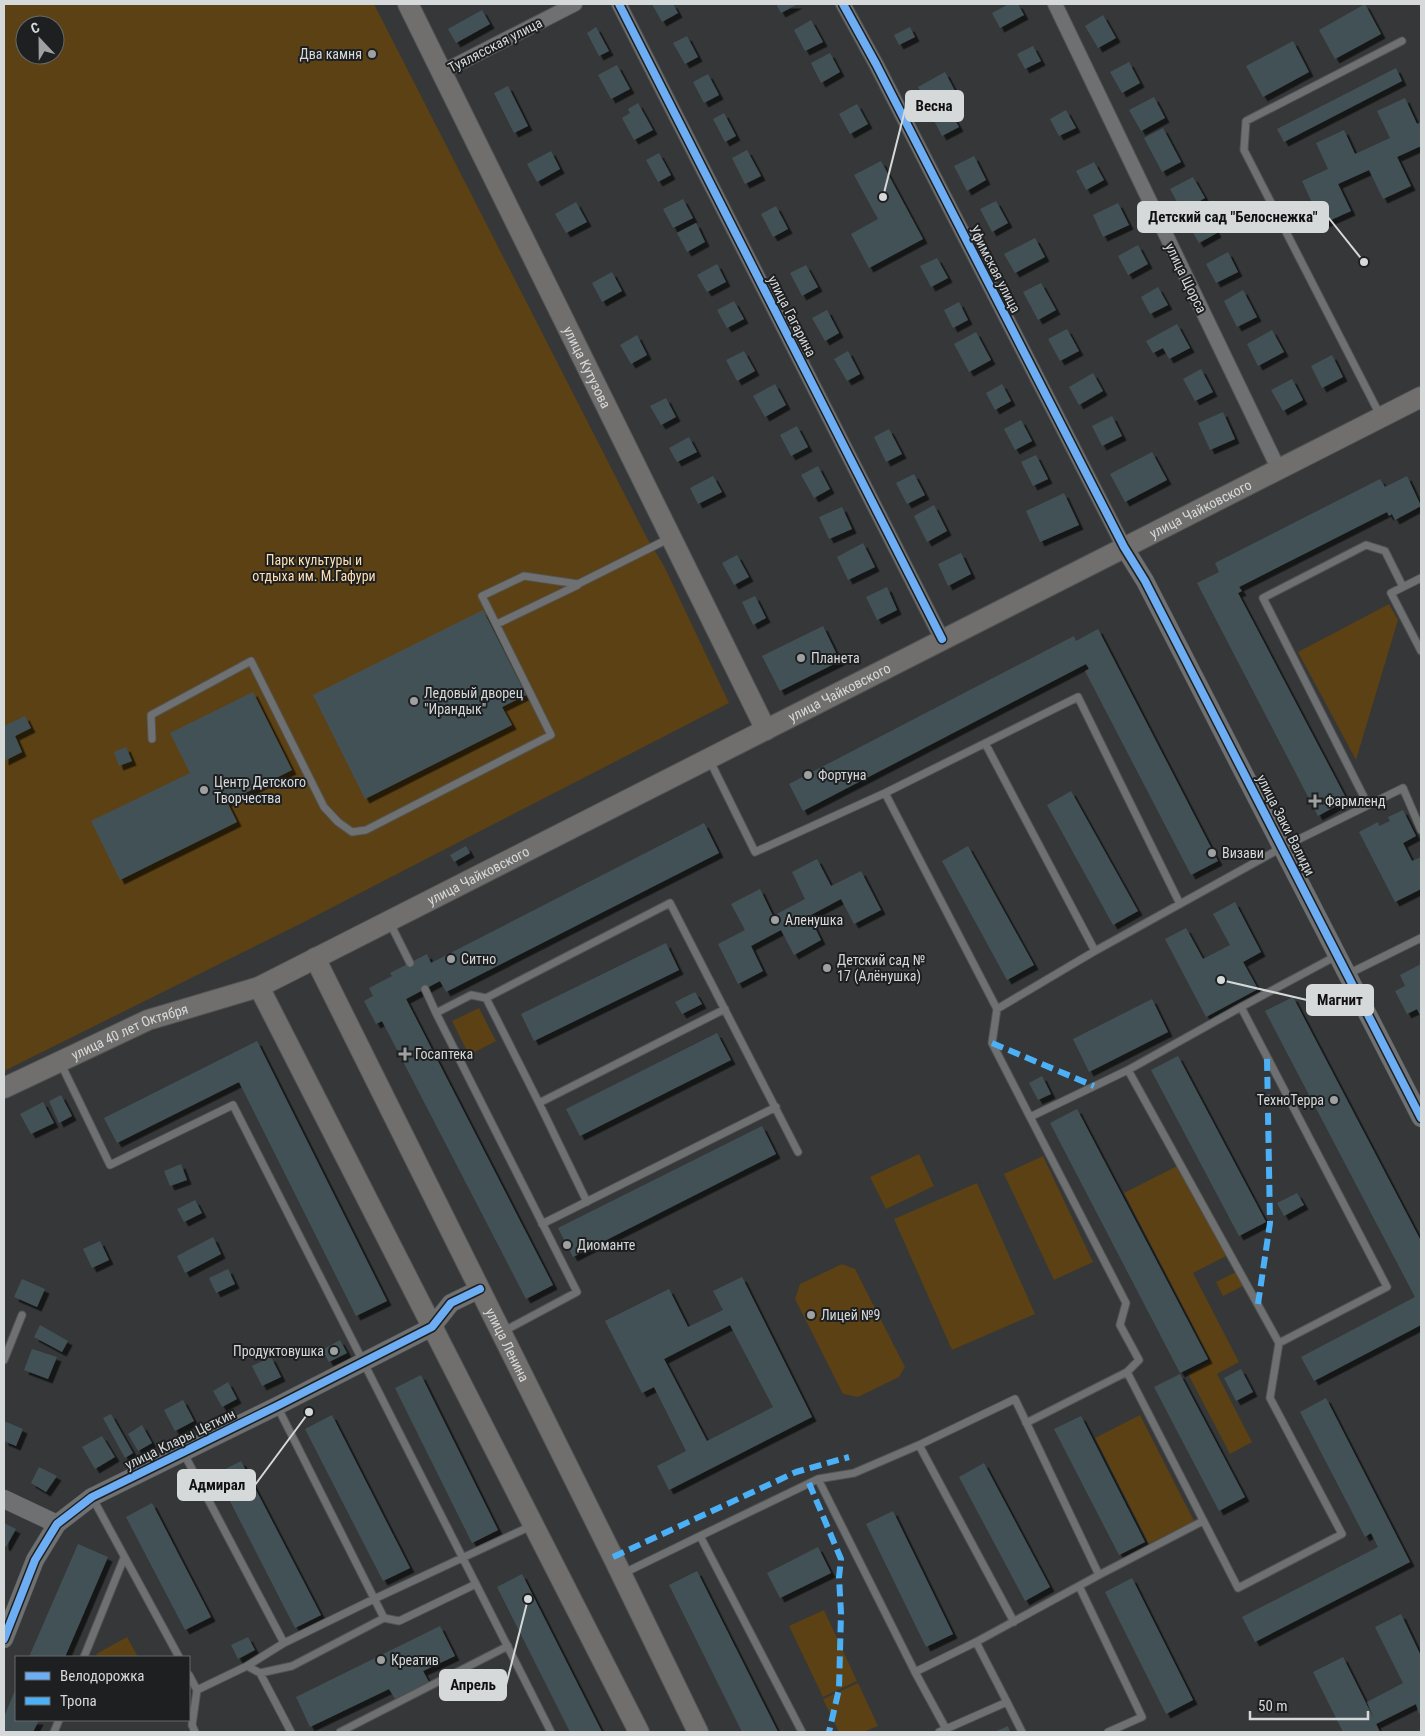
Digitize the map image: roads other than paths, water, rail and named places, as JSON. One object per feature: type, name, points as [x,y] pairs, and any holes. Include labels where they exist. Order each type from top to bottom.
[{"type":"main road","name":"улица Кутузова","points":[[408,4],[766,730]]},
{"type":"main road","name":"улица Чайковского","points":[[259,987],[1421,397]]},
{"type":"main road","name":"улица Ленина","points":[[316,958],[622,1574],[698,1732]]},
{"type":"main road","name":"улица 40 лет Октября","points":[[4,1088],[148,1020],[259,987]]},
{"type":"main road","points":[[259,987],[639,1732]]},
{"type":"street","name":"Туялясская улица","points":[[442,72],[575,4]]},
{"type":"street","name":"улица Гагарина","points":[[619,4],[942,639]]},
{"type":"street","name":"Уфимская улица","points":[[843,4],[1124,547]]},
{"type":"street","name":"улица Щорса","points":[[1055,4],[1279,470]]},
{"type":"street","name":"улица Заки Валиди","points":[[1124,547],[1145,581],[1421,1118]]},
{"type":"street","points":[[432,1327],[451,1303],[480,1289]]},
{"type":"street","name":"улица Клары Цеткин","points":[[4,1639],[35,1560],[56,1524],[92,1497],[432,1327]]},
{"type":"street","points":[[4,1499],[56,1524]]},
{"type":"lane","points":[[1381,418],[1244,150],[1246,121],[1402,41]]},
{"type":"lane","points":[[497,624],[671,538]]},
{"type":"lane","points":[[1368,805],[1263,598],[1366,546],[1385,551],[1403,587]]},
{"type":"lane","points":[[152,739],[151,715],[251,661],[324,807],[338,822],[352,832],[366,830],[551,735],[482,596],[524,576],[578,584]]},
{"type":"lane","points":[[1421,578],[1391,593],[1421,651]]},
{"type":"lane","points":[[708,759],[755,852],[885,793],[1078,697],[1180,904]]},
{"type":"lane","points":[[985,744],[1095,951]]},
{"type":"lane","points":[[997,1009],[1095,951],[1283,847],[1403,788],[1421,830]]},
{"type":"lane","points":[[885,793],[997,1009],[992,1043],[1126,1303],[1120,1325],[1138,1360],[1126,1372],[1026,1423]]},
{"type":"lane","points":[[436,1013],[471,995],[486,998],[670,903],[798,1152]]},
{"type":"lane","points":[[389,921],[410,962]]},
{"type":"lane","points":[[1348,974],[1421,938]]},
{"type":"lane","points":[[1030,1117],[1128,1070],[1338,955]]},
{"type":"lane","points":[[424,990],[577,1292],[502,1332]]},
{"type":"lane","points":[[486,998],[587,1202]]},
{"type":"lane","points":[[1241,1007],[1387,1287],[1279,1343]]},
{"type":"lane","points":[[539,1103],[725,1009]]},
{"type":"lane","points":[[60,1062],[110,1165],[233,1105],[551,1732]]},
{"type":"lane","points":[[1126,1372],[1238,1588],[1342,1534],[1270,1398],[1279,1343],[1128,1070]]},
{"type":"lane","points":[[542,1224],[776,1107]]},
{"type":"lane","points":[[4,1360],[22,1315]]},
{"type":"lane","points":[[622,1574],[818,1479],[854,1473],[919,1445],[1014,1399],[1099,1575]]},
{"type":"lane","points":[[277,1406],[384,1618]]},
{"type":"lane","points":[[919,1445],[1014,1622]]},
{"type":"lane","points":[[183,1451],[284,1643]]},
{"type":"lane","points":[[818,1479],[915,1672],[942,1731],[1007,1702]]},
{"type":"lane","points":[[92,1497],[178,1656]]},
{"type":"lane","points":[[915,1672],[976,1642],[1203,1521]]},
{"type":"lane","points":[[197,1690],[247,1666],[284,1643],[463,1556],[534,1525]]},
{"type":"lane","points":[[700,1536],[802,1732]]},
{"type":"lane","points":[[84,1656],[124,1558]]},
{"type":"lane","points":[[260,1674],[292,1666],[384,1618],[399,1621],[476,1584]]},
{"type":"lane","points":[[1079,1586],[1142,1717],[1108,1732]]},
{"type":"lane","points":[[976,1642],[1022,1732]]},
{"type":"lane","points":[[340,1732],[508,1646]]},
{"type":"lane","points":[[247,1666],[260,1674],[291,1732]]},
{"type":"lane","points":[[185,1732],[193,1729],[197,1690],[190,1676]]},
{"type":"place","name":"Два камня","points":[[372,54]]},
{"type":"place","name":"Весна","points":[[883,197]]},
{"type":"place","name":"Детский сад \"Белоснежка\"","points":[[1364,262]]},
{"type":"place","name":"Планета","points":[[801,658]]},
{"type":"place","name":"Ледовый дворец \"Ирандык\"","points":[[414,701]]},
{"type":"place","name":"Фортуна","points":[[808,775]]},
{"type":"place","name":"Центр Детского Творчества","points":[[204,790]]},
{"type":"place","name":"Фармленд","points":[[1315,801]]},
{"type":"place","name":"Визави","points":[[1212,853]]},
{"type":"place","name":"Аленушка","points":[[775,920]]},
{"type":"place","name":"Ситно","points":[[451,959]]},
{"type":"place","name":"Детский сад № 17 (Алёнушка)","points":[[827,968]]},
{"type":"place","name":"Магнит","points":[[1221,980]]},
{"type":"place","name":"Госаптека","points":[[405,1054]]},
{"type":"place","name":"ТехноТерра","points":[[1334,1100]]},
{"type":"place","name":"Диоманте","points":[[567,1245]]},
{"type":"place","name":"Лицей №9","points":[[811,1315]]},
{"type":"place","name":"Продуктовушка","points":[[334,1351]]},
{"type":"place","name":"Адмирал","points":[[309,1412]]},
{"type":"place","name":"Апрель","points":[[528,1599]]},
{"type":"place","name":"Креатив","points":[[381,1660]]},
{"type":"park label","name":"Парк культуры и отдыха им. М.Гафури","points":[[314,568]]}]
